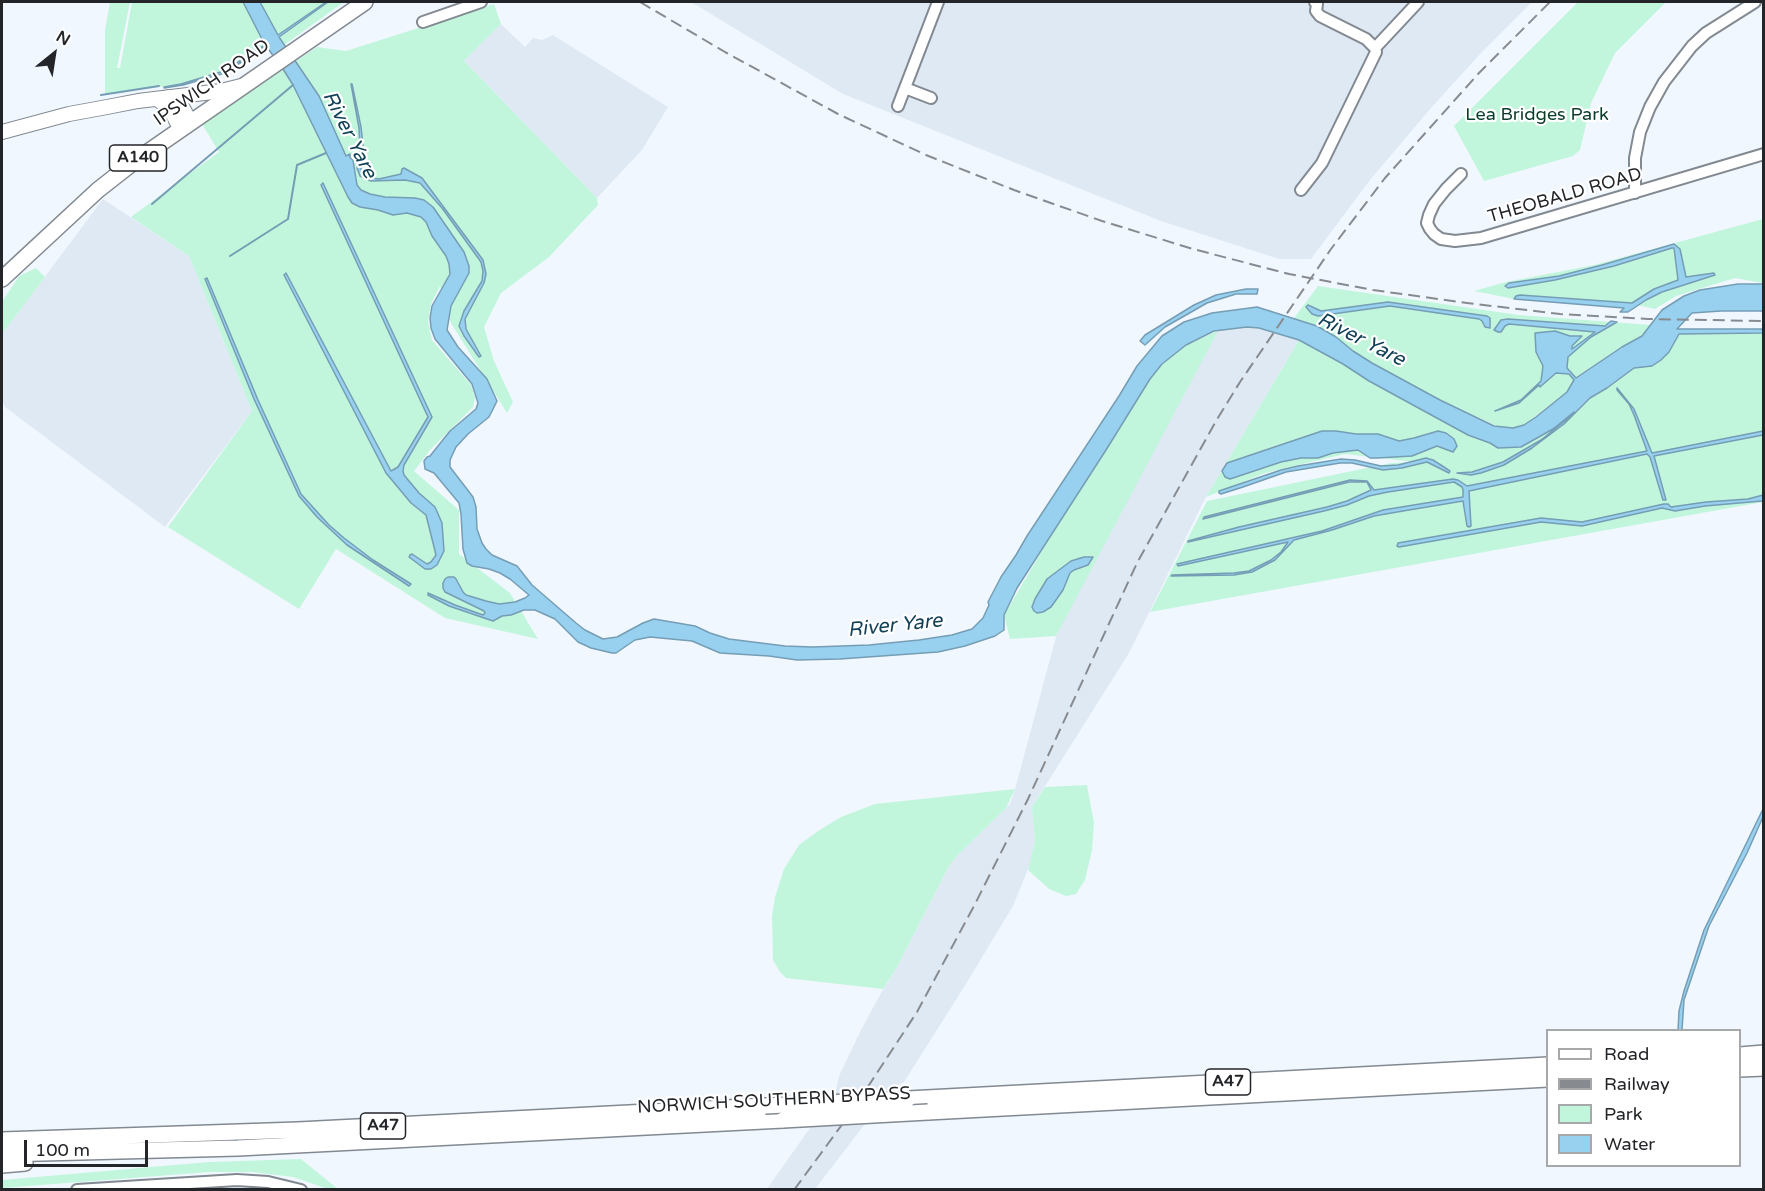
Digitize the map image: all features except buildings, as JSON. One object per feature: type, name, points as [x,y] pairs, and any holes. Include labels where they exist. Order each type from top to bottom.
[{"type":"highway","name":"IPSWICH ROAD","points":[[3,278],[98,190],[185,125],[365,2]]},
{"type":"highway","points":[[1741,1055],[1764,1053]]},
{"type":"highway","name":"NORWICH SOUTHERN BYPASS","points":[[2,1140],[298,1130],[1546,1065]]},
{"type":"highway","points":[[1741,1069],[1764,1068]]},
{"type":"highway","name":"NORWICH SOUTHERN BYPASS","points":[[2,1154],[238,1148],[1546,1079]]},
{"type":"highway","name":"A47","points":[[2,1129],[298,1130]]},
{"type":"highway","name":"A47","points":[[2,1165],[238,1148]]},
{"type":"main road","points":[[2,132],[69,114],[221,91],[242,85]]},
{"type":"main road","points":[[163,98],[185,125]]},
{"type":"street","points":[[423,22],[482,2]]},
{"type":"street","points":[[898,106],[938,2]]},
{"type":"street","points":[[1301,190],[1322,163],[1376,56],[1375,48],[1366,39],[1320,16],[1316,11],[1315,2]]},
{"type":"street","points":[[1375,48],[1418,2]]},
{"type":"street","points":[[1635,193],[1635,158],[1640,132],[1650,107],[1664,82],[1692,46],[1706,33],[1755,2]]},
{"type":"street","points":[[905,88],[931,98]]},
{"type":"street","name":"THEOBALD ROAD","points":[[1453,178],[1434,204],[1427,223],[1434,234],[1455,241],[1481,238],[1764,154]]},
{"type":"street","points":[[77,1190],[237,1180],[268,1182],[301,1190]]},
{"type":"shaded area","points":[[691,2],[1532,2],[1431,108],[1370,180],[1311,259],[1279,259],[1161,221],[843,94]]},
{"type":"shaded area","points":[[501,24],[525,47],[533,38],[542,40],[553,35],[668,107],[642,150],[597,198],[464,61]]},
{"type":"shaded area","points":[[103,199],[189,256],[252,411],[165,527],[5,407],[2,400],[2,334]]},
{"type":"shaded area","points":[[1238,327],[1259,328],[1299,340],[1206,497],[1129,653],[1032,807],[1035,842],[1032,859],[1013,906],[904,1082],[887,1091],[865,1124],[815,1189],[766,1190],[835,1093],[839,1076],[860,1032],[896,969],[949,866],[1010,804],[1057,633],[1148,457],[1218,331]]},
{"type":"green space","points":[[110,2],[130,2],[117,68],[120,68],[132,2],[243,2],[265,45],[224,71],[181,84],[105,94],[105,30]]},
{"type":"green space","points":[[260,2],[326,2],[278,35]]},
{"type":"green space","points":[[328,2],[344,2],[284,45],[279,37]]},
{"type":"green space","name":"Lea Bridges Park","points":[[1578,2],[1666,2],[1615,53],[1591,103],[1580,150],[1573,156],[1484,181],[1454,126]]},
{"type":"green space","points":[[494,4],[501,24],[464,61],[597,198],[598,205],[549,257],[501,293],[484,327],[494,361],[513,402],[507,413],[451,323],[440,286],[431,304],[428,321],[432,340],[471,385],[475,398],[473,407],[431,449],[414,471],[459,510],[459,554],[510,593],[538,639],[445,618],[336,549],[299,609],[168,527],[252,411],[189,256],[131,217],[219,152],[202,124],[317,47],[346,51]]},
{"type":"green space","points":[[1763,219],[1763,283],[1735,278],[1676,296],[1655,309],[1633,304],[1516,296],[1514,299],[1474,291],[1506,282],[1594,265]]},
{"type":"green space","points":[[36,268],[45,277],[2,334],[2,302],[19,276]]},
{"type":"green space","points":[[1318,286],[1519,315],[1651,325],[1642,336],[1581,374],[1567,392],[1524,425],[1513,428],[1497,426],[1440,400],[1372,363],[1317,326],[1294,318]]},
{"type":"green space","points":[[1218,331],[1056,636],[1010,639],[1004,615],[1064,514],[1150,379],[1162,364],[1186,345]]},
{"type":"green space","points":[[1763,333],[1763,502],[1150,612],[1207,501],[1391,463],[1448,461],[1405,461],[1345,454],[1265,473],[1206,497],[1299,340],[1468,435],[1490,443],[1553,429],[1587,400],[1634,368],[1666,355],[1679,334]]},
{"type":"green space","points":[[1087,785],[1094,823],[1092,850],[1085,880],[1076,894],[1066,896],[1049,889],[1028,870],[1035,842],[1032,807],[1045,787]]},
{"type":"green space","points":[[1015,789],[1006,808],[949,866],[896,969],[883,989],[786,978],[780,972],[773,960],[772,916],[784,869],[799,845],[841,817],[875,804]]},
{"type":"green space","points":[[301,1159],[338,1189],[328,1189],[293,1177],[252,1172],[210,1172],[2,1188],[2,1180],[209,1162]]},
{"type":"water","points":[[243,2],[260,2],[278,35],[328,2],[279,37],[319,96],[346,156],[350,154],[357,185],[361,190],[370,194],[424,200],[433,207],[464,252],[469,266],[469,273],[451,306],[447,330],[458,347],[487,379],[497,401],[489,417],[456,447],[450,460],[450,467],[473,497],[477,529],[482,543],[492,555],[517,566],[532,585],[576,623],[603,639],[617,637],[654,619],[695,626],[729,639],[813,647],[919,640],[952,635],[972,629],[983,618],[989,605],[988,602],[1001,577],[1137,366],[1162,336],[1184,322],[1212,313],[1257,307],[1317,326],[1372,363],[1440,400],[1494,426],[1513,428],[1524,425],[1536,417],[1567,392],[1574,380],[1569,374],[1556,373],[1519,403],[1495,411],[1521,400],[1541,381],[1543,366],[1536,352],[1535,333],[1555,331],[1570,336],[1582,336],[1572,346],[1572,349],[1595,332],[1509,324],[1498,332],[1494,330],[1501,320],[1605,326],[1611,321],[1617,322],[1591,337],[1568,357],[1567,368],[1576,378],[1642,336],[1662,310],[1684,296],[1700,290],[1738,284],[1763,284],[1763,311],[1692,313],[1677,329],[1763,329],[1763,333],[1679,334],[1669,352],[1661,360],[1652,366],[1634,368],[1590,398],[1564,424],[1532,448],[1504,465],[1471,475],[1457,473],[1472,472],[1503,462],[1541,440],[1574,412],[1553,429],[1521,447],[1498,448],[1468,435],[1299,340],[1259,328],[1214,331],[1186,345],[1162,364],[1150,379],[1017,588],[1004,615],[1004,630],[995,636],[938,652],[840,659],[797,660],[720,653],[692,641],[650,637],[635,640],[616,653],[612,653],[578,642],[555,619],[535,610],[524,610],[493,621],[449,606],[428,595],[428,593],[483,615],[484,611],[445,592],[443,583],[445,579],[454,577],[466,595],[499,604],[515,602],[529,595],[500,573],[467,563],[463,549],[459,503],[434,473],[425,469],[424,461],[427,457],[450,431],[476,409],[478,403],[472,384],[435,339],[431,328],[432,306],[450,274],[449,264],[421,217],[407,213],[393,215],[352,203],[293,85],[266,46],[225,73],[164,88],[224,71],[265,45]]},
{"type":"water","points":[[351,84],[361,127],[362,174],[379,179],[401,174],[404,168],[422,178],[483,260],[486,274],[484,283],[465,319],[466,329],[481,356],[479,357],[459,326],[464,311],[482,281],[481,262],[442,208],[420,183],[405,180],[371,181],[360,176],[357,168],[360,147],[359,128]]},
{"type":"water","points":[[323,183],[432,417],[404,465],[403,471],[419,493],[435,507],[442,523],[444,551],[437,565],[431,569],[425,569],[409,557],[412,554],[427,564],[436,555],[426,515],[411,503],[386,473],[284,275],[286,273],[391,471],[398,467],[428,417],[321,185]]},
{"type":"water","points":[[1674,244],[1680,249],[1686,277],[1714,273],[1715,275],[1662,292],[1628,312],[1620,312],[1624,308],[1514,299],[1520,295],[1632,303],[1654,289],[1678,280],[1674,248],[1614,266],[1555,280],[1508,288],[1505,286],[1509,283],[1559,276]]},
{"type":"water","points":[[207,278],[258,400],[301,494],[344,538],[411,584],[409,586],[347,545],[317,517],[299,496],[254,399],[205,279]]},
{"type":"water","points":[[1258,289],[1257,294],[1236,294],[1207,303],[1165,327],[1145,345],[1140,341],[1145,335],[1194,305],[1216,295]]},
{"type":"water","points":[[1388,302],[1487,316],[1490,318],[1490,328],[1485,327],[1479,319],[1390,306],[1318,316],[1312,314],[1306,307],[1308,305],[1321,311]]},
{"type":"water","points":[[1617,388],[1634,409],[1652,453],[1763,431],[1763,435],[1654,456],[1666,500],[1663,500],[1650,457],[1647,454],[1469,491],[1471,526],[1469,527],[1463,501],[1374,516],[1294,540],[1275,560],[1252,572],[1234,575],[1171,576],[1249,571],[1271,560],[1288,542],[1178,566],[1177,564],[1322,531],[1383,510],[1463,497],[1463,490],[1454,482],[1388,492],[1324,511],[1188,542],[1239,527],[1327,507],[1371,490],[1367,482],[1349,482],[1203,519],[1204,517],[1350,480],[1367,481],[1374,490],[1453,479],[1467,486],[1647,451],[1629,404]]},
{"type":"water","points":[[1322,431],[1378,434],[1399,441],[1438,431],[1454,439],[1457,446],[1453,452],[1437,446],[1412,456],[1377,458],[1370,458],[1358,450],[1333,453],[1318,458],[1301,458],[1281,462],[1230,479],[1225,477],[1222,471],[1227,463]]},
{"type":"water","points":[[1426,458],[1447,469],[1449,473],[1427,462],[1383,470],[1352,463],[1340,463],[1286,472],[1219,493],[1219,491],[1298,466],[1341,459],[1381,466],[1398,465]]},
{"type":"water","points":[[1763,495],[1762,501],[1675,511],[1662,508],[1582,526],[1541,522],[1397,546],[1398,543],[1541,518],[1582,522],[1664,504],[1671,507],[1748,499]]},
{"type":"water","points":[[1093,557],[1088,565],[1070,573],[1063,590],[1051,607],[1043,612],[1034,611],[1032,607],[1035,599],[1047,579],[1071,561]]},
{"type":"water","points":[[1763,809],[1763,817],[1747,853],[1709,926],[1684,1000],[1682,1029],[1678,1029],[1679,1011],[1684,991],[1704,930]]},
{"type":"waterway","points":[[152,204],[293,85]]},
{"type":"waterway","points":[[101,95],[159,86]]},
{"type":"waterway","points":[[230,256],[288,219],[297,165],[326,153]]},
{"type":"railway","points":[[640,2],[838,114],[926,155],[1014,190],[1102,221],[1193,249],[1289,274],[1373,290],[1467,303],[1560,314],[1648,319],[1764,321]]},
{"type":"railway","points":[[794,1190],[852,1111],[917,1012],[1028,799],[1137,563],[1240,382],[1331,249],[1385,178],[1479,73],[1550,2]]},
{"type":"water label","name":"River Yare","points":[[349,135]]},
{"type":"water label","name":"River Yare","points":[[1361,340]]},
{"type":"water label","name":"River Yare","points":[[895,626]]}]
